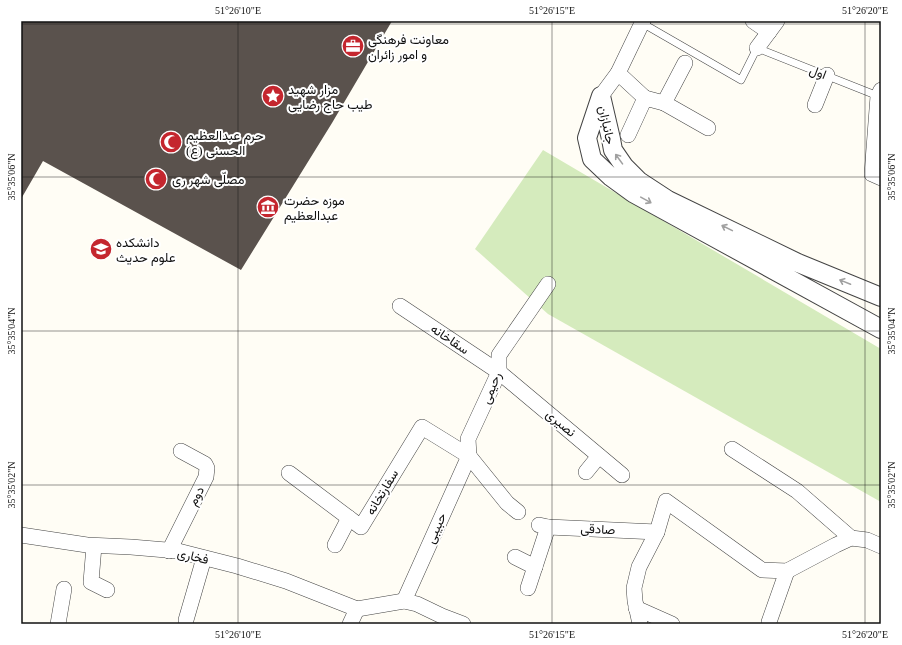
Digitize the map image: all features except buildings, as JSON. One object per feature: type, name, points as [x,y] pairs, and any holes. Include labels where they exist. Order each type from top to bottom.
[{"type":"street","points":[[753,21],[772,27],[757,48]]},
{"type":"street","points":[[601,96],[618,74],[643,22]]},
{"type":"street","points":[[664,103],[685,63]]},
{"type":"street","points":[[618,74],[644,98],[664,103],[708,128]]},
{"type":"street","points":[[815,105],[827,75]]},
{"type":"street","points":[[877,176],[880,93]]},
{"type":"street","name":"جانبازان","points":[[601,96],[613,150],[624,166],[639,181],[668,200],[798,263],[881,297]]},
{"type":"street","name":"جانبازان","points":[[601,96],[587,138],[592,159],[611,177],[633,193],[881,328]]},
{"type":"street","points":[[628,135],[644,98]]},
{"type":"street","name":"رحیمی","points":[[469,456],[468,439],[499,372],[499,355],[548,284]]},
{"type":"street","name":"سقاخانه","points":[[400,306],[499,372]]},
{"type":"street","name":"نصیری","points":[[499,372],[622,475]]},
{"type":"street","name":"سفارتخانه","points":[[289,473],[361,527],[422,427],[469,456]]},
{"type":"street","points":[[732,449],[797,491],[851,538]]},
{"type":"street","name":"دوم","points":[[169,551],[206,477],[207,468],[205,464],[181,451]]},
{"type":"street","points":[[469,456],[508,503],[518,512]]},
{"type":"street","name":"حبیبی","points":[[404,601],[469,456]]},
{"type":"street","points":[[586,472],[599,456]]},
{"type":"street","points":[[640,624],[636,608],[634,588],[639,567],[657,532],[666,501],[762,570],[788,571],[836,544],[851,538],[867,540],[881,546]]},
{"type":"street","points":[[335,544],[349,518]]},
{"type":"street","name":"صادقی","points":[[535,567],[543,526],[657,532]]},
{"type":"street","name":"فخاری","points":[[21,535],[94,546],[131,547],[178,551],[237,566],[286,581],[357,609]]},
{"type":"street","points":[[94,546],[91,582],[107,590]]},
{"type":"street","points":[[515,557],[535,567],[528,588]]},
{"type":"street","points":[[186,620],[204,558]]},
{"type":"street","points":[[769,622],[788,571]]},
{"type":"street","points":[[58,624],[64,589]]},
{"type":"street","points":[[350,624],[357,609],[404,601],[417,604],[463,624]]},
{"type":"street","points":[[636,608],[672,624]]},
{"type":"lane","points":[[643,22],[741,80],[757,48]]},
{"type":"lane","name":"اول","points":[[757,48],[827,75],[880,93]]},
{"type":"green space","points":[[543,150],[881,349],[881,502],[548,314],[475,249]]},
{"type":"place","name":"معاونت فرهنگی و امور زائران","points":[[353,46]]},
{"type":"place","name":"مزار شهید طیب حاج رضایی","points":[[273,96]]},
{"type":"place","name":"حرم عبدالعظیم الحسنی (ع)","points":[[171,142]]},
{"type":"place","name":"مصلّی شهر ری","points":[[156,179]]},
{"type":"place","name":"موزه حضرت عبدالعظیم","points":[[268,207]]},
{"type":"place","name":"دانشکده علوم حدیث","points":[[101,249]]}]
